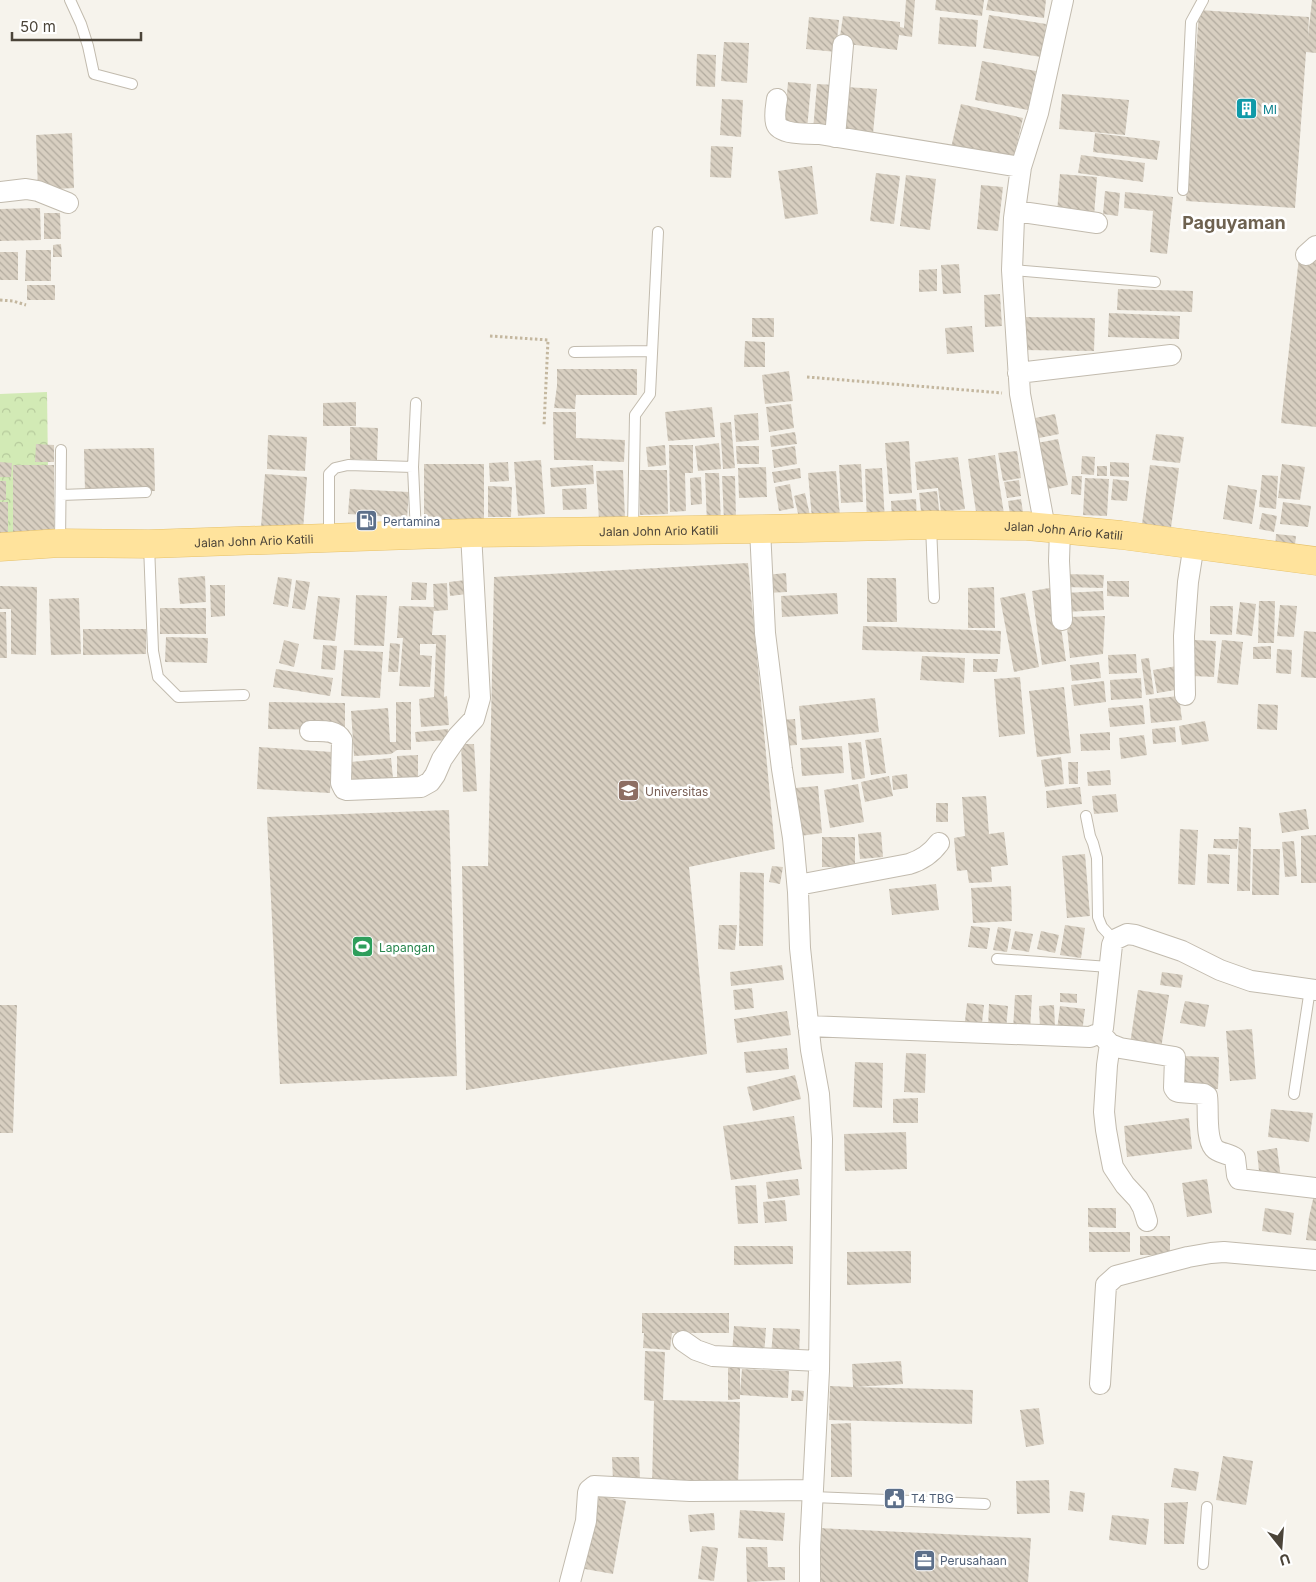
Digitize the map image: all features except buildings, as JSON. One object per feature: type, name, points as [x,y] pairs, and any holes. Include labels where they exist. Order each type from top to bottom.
[{"type":"main road","name":"Jalan John Ario Katili","points":[[0,547],[60,543],[149,544],[472,533],[931,525],[1027,526],[1121,535],[1316,561]]},
{"type":"street","points":[[1062,620],[1059,561],[1020,394],[1012,270],[1015,211],[1021,167],[1038,113],[1064,0]]},
{"type":"street","points":[[835,137],[843,45]]},
{"type":"street","points":[[777,99],[775,117],[778,128],[789,132],[835,137],[1021,167]]},
{"type":"street","points":[[0,192],[26,189],[38,191],[68,203]]},
{"type":"street","points":[[1015,211],[1097,223]]},
{"type":"street","points":[[1018,372],[1171,355]]},
{"type":"street","points":[[760,529],[765,633],[782,769],[793,838],[798,885],[800,948],[822,1139],[819,1361],[810,1582]]},
{"type":"street","points":[[310,731],[335,732],[340,735],[342,740],[341,783],[344,789],[421,787],[430,782],[442,759],[458,736],[474,719],[480,698],[472,533]]},
{"type":"street","points":[[1185,695],[1184,636],[1188,582],[1194,544]]},
{"type":"street","points":[[798,885],[909,864],[924,858],[939,843]]},
{"type":"street","points":[[1147,1221],[1138,1199],[1125,1185],[1114,1167],[1106,1130],[1104,1112],[1106,1065],[1103,1028],[1109,967],[1114,940],[1127,934],[1135,935],[1182,951],[1220,970],[1251,981],[1313,990]]},
{"type":"street","points":[[808,1026],[1105,1038],[1120,1048],[1175,1057],[1174,1088],[1179,1092],[1204,1094],[1207,1096],[1209,1136],[1212,1144],[1218,1151],[1231,1154],[1235,1158],[1239,1179],[1316,1188]]},
{"type":"street","points":[[1100,1384],[1106,1285],[1116,1276],[1188,1257],[1224,1252],[1316,1260]]},
{"type":"street","points":[[683,1341],[696,1350],[713,1356],[819,1361]]},
{"type":"street","points":[[570,1582],[586,1521],[588,1493],[594,1486],[813,1494]]},
{"type":"lane","points":[[70,0],[81,24],[94,74],[132,84]]},
{"type":"lane","points":[[1183,190],[1191,22],[1203,0]]},
{"type":"lane","points":[[633,530],[635,415],[650,394],[658,232]]},
{"type":"lane","points":[[1012,270],[1155,282]]},
{"type":"lane","points":[[574,352],[652,351]]},
{"type":"lane","points":[[416,403],[413,467],[416,535]]},
{"type":"lane","points":[[60,543],[61,450]]},
{"type":"lane","points":[[332,537],[329,534],[329,474],[335,468],[348,465],[413,467]]},
{"type":"lane","points":[[61,495],[146,492]]},
{"type":"lane","points":[[931,525],[934,598]]},
{"type":"lane","points":[[149,544],[153,651],[158,677],[178,697],[244,695]]},
{"type":"lane","points":[[1086,816],[1097,858],[1098,916],[1102,927],[1114,940]]},
{"type":"lane","points":[[997,959],[1109,967]]},
{"type":"lane","points":[[1294,1094],[1313,990]]},
{"type":"lane","points":[[813,1494],[984,1504]]},
{"type":"lane","points":[[1203,1564],[1207,1507]]},
{"type":"path","points":[[0,300],[14,301],[26,305]]},
{"type":"path","points":[[490,336],[548,340],[544,426]]},
{"type":"path","points":[[806,377],[1020,394]]},
{"type":"green space","points":[[47,392],[49,544],[0,545],[0,394]]},
{"type":"place","name":"MI","points":[[1247,109]]},
{"type":"place","name":"Pertamina","points":[[367,521]]},
{"type":"place","name":"Universitas","points":[[629,791]]},
{"type":"place","name":"Lapangan","points":[[363,947]]},
{"type":"place","name":"T4 TBG","points":[[895,1498]]},
{"type":"place","name":"Perusahaan","points":[[924,1560]]},
{"type":"district","name":"Paguyaman","points":[[1234,222]]}]
